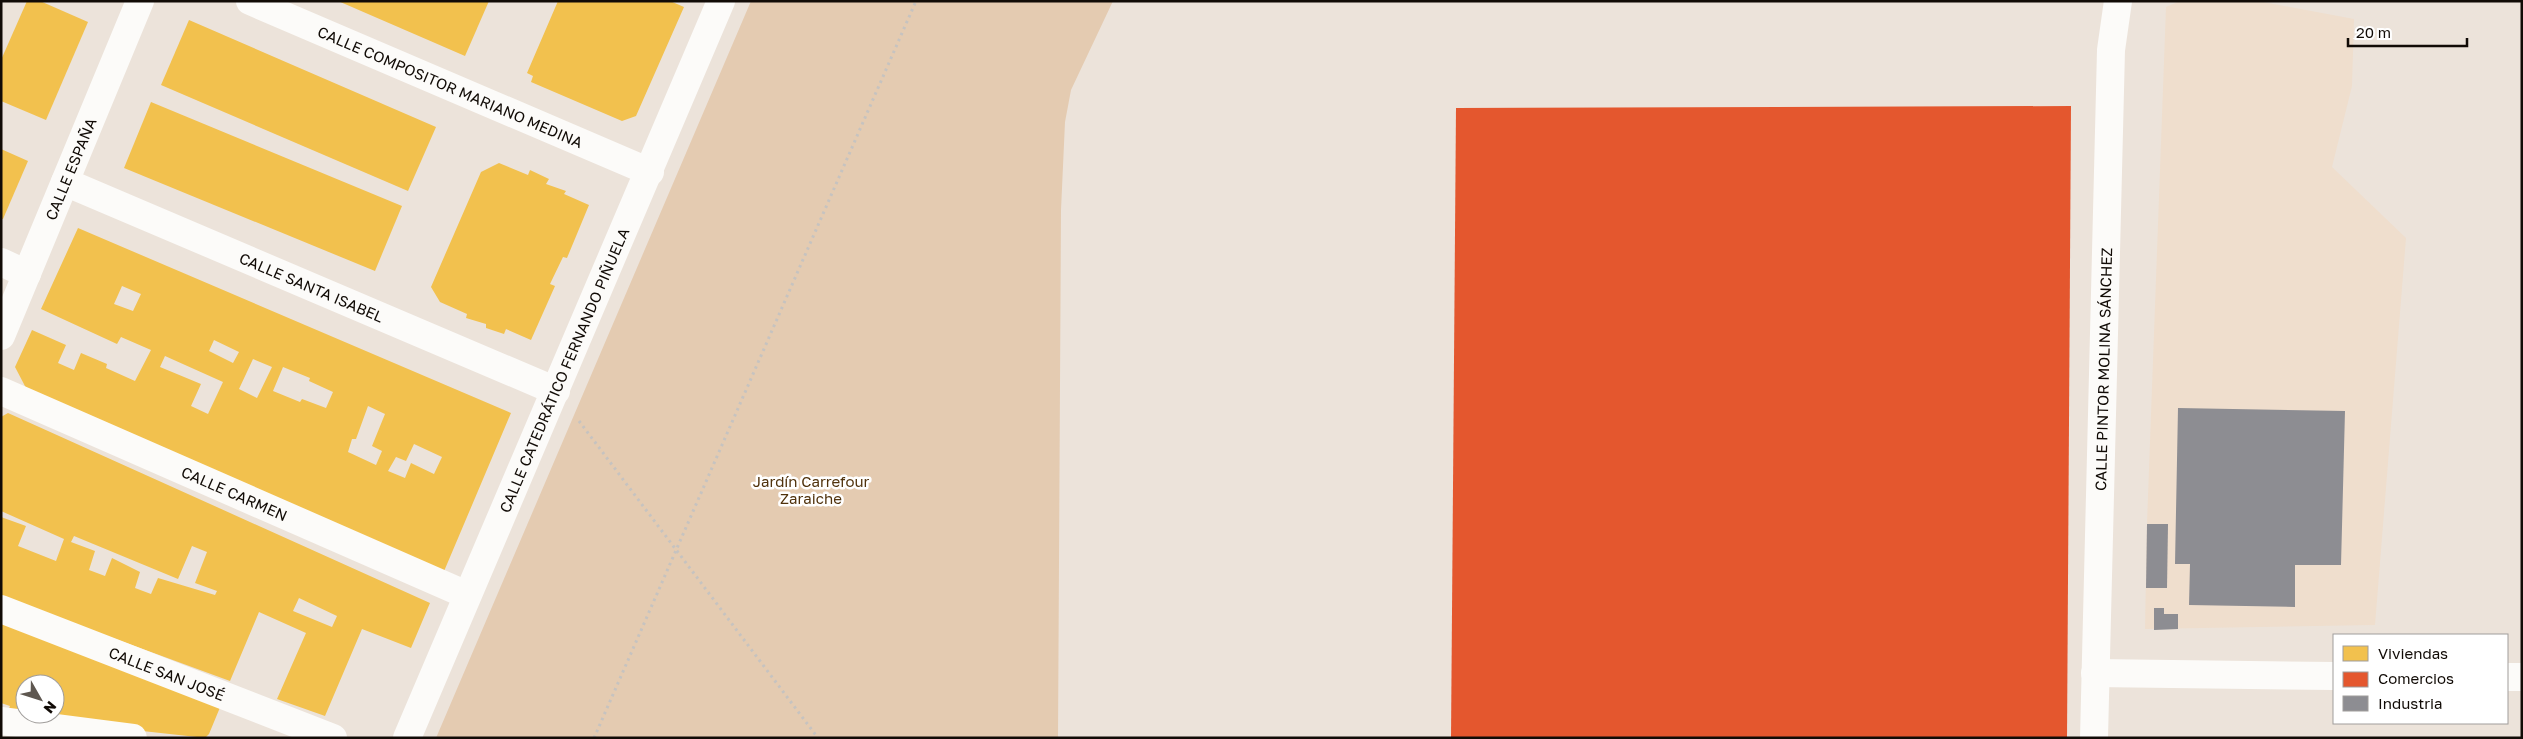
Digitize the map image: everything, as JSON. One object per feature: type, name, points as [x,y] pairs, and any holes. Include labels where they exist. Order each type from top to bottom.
[{"type":"street","name":"CALLE ESPAÑA","points":[[1,336],[140,1]]},
{"type":"street","name":"CALLE COMPOSITOR MARIANO MEDINA","points":[[250,1],[650,172]]},
{"type":"street","name":"CALLE CATEDRÁTICO FERNANDO PIÑUELA","points":[[407,738],[650,172],[721,1]]},
{"type":"street","name":"CALLE PINTOR MOLINA SÁNCHEZ","points":[[2094,738],[2111,50],[2118,1]]},
{"type":"street","name":"CALLE SANTA ISABEL","points":[[66,182],[556,391]]},
{"type":"street","points":[[1,262],[27,274]]},
{"type":"street","name":"CALLE CARMEN","points":[[1,391],[467,595]]},
{"type":"street","name":"CALLE SAN JOSÉ","points":[[1,608],[333,738]]},
{"type":"street","points":[[2095,673],[2333,676]]},
{"type":"street","points":[[2508,677],[2522,677]]},
{"type":"street","points":[[1,721],[133,738]]},
{"type":"path","points":[[594,738],[916,1]]},
{"type":"path","points":[[556,391],[818,738]]},
{"type":"shaded area","points":[[2180,1],[2258,1],[2354,19],[2352,86],[2332,167],[2406,238],[2375,625],[2145,629],[2147,524],[2166,7]]},
{"type":"green space","name":"Jardín Carrefour Zaraiche","points":[[751,1],[1113,1],[1071,90],[1065,122],[1061,210],[1058,738],[436,738]]},
{"type":"building: Viviendas","points":[[27,1],[40,1],[88,22],[46,120],[1,101],[1,60]]},
{"type":"building: Viviendas","points":[[338,1],[489,1],[465,56]]},
{"type":"building: Viviendas","points":[[558,1],[670,1],[684,7],[636,116],[622,121],[531,82],[533,76],[527,73]]},
{"type":"building: Viviendas","points":[[189,20],[436,127],[408,191],[161,85]]},
{"type":"building: Viviendas","points":[[151,102],[402,206],[375,271],[124,168]]},
{"type":"building: Viviendas","points":[[1,149],[28,161],[3,219],[1,219]]},
{"type":"building: Viviendas","points":[[499,163],[528,175],[530,170],[549,179],[546,184],[566,191],[564,194],[589,205],[567,258],[563,257],[550,284],[555,286],[531,340],[506,329],[504,334],[486,328],[486,324],[466,318],[467,314],[440,302],[431,287],[481,172]]},
{"type":"building: Viviendas","points":[[78,228],[511,413],[442,576],[26,388],[15,367],[32,330],[66,345],[58,363],[74,370],[81,353],[107,364],[106,368],[135,381],[151,350],[121,337],[117,344],[41,309]],"holes":[[[122,286],[141,294],[133,311],[114,304]],[[214,340],[239,352],[233,363],[209,351]],[[165,356],[223,382],[208,414],[191,406],[201,384],[160,367]],[[253,359],[272,367],[257,398],[239,389]],[[283,367],[310,378],[309,381],[333,392],[326,408],[302,399],[300,402],[273,391]],[[368,406],[385,414],[372,446],[382,451],[376,465],[348,452],[352,439],[356,439]],[[414,444],[442,457],[434,474],[411,463],[405,478],[388,471],[396,457],[406,461]]]},
{"type":"building: Viviendas","points":[[8,413],[430,603],[411,648],[362,629],[325,716],[277,699],[306,633],[259,612],[230,681],[1,597],[1,517],[26,526],[18,546],[56,561],[64,539],[1,511],[1,417]],"holes":[[[74,536],[178,579],[192,546],[207,552],[195,583],[217,591],[215,595],[158,578],[151,594],[135,588],[140,572],[112,558],[105,576],[89,570],[95,551],[71,542]],[[299,598],[337,616],[332,627],[293,611]]]},
{"type":"building: Viviendas","points":[[1,621],[221,705],[209,734],[205,738],[65,723],[65,674],[15,674],[15,717],[6,716],[10,706],[1,703]]},
{"type":"building: Comercios","points":[[2071,106],[2067,738],[1451,738],[1456,108]]},
{"type":"building: Industria","points":[[2178,408],[2345,411],[2341,565],[2295,565],[2295,607],[2189,605],[2190,564],[2175,564]]},
{"type":"building: Industria","points":[[2147,524],[2168,524],[2167,588],[2146,588]]},
{"type":"building: Industria","points":[[2154,608],[2164,608],[2164,614],[2178,614],[2178,629],[2154,630]]}]
